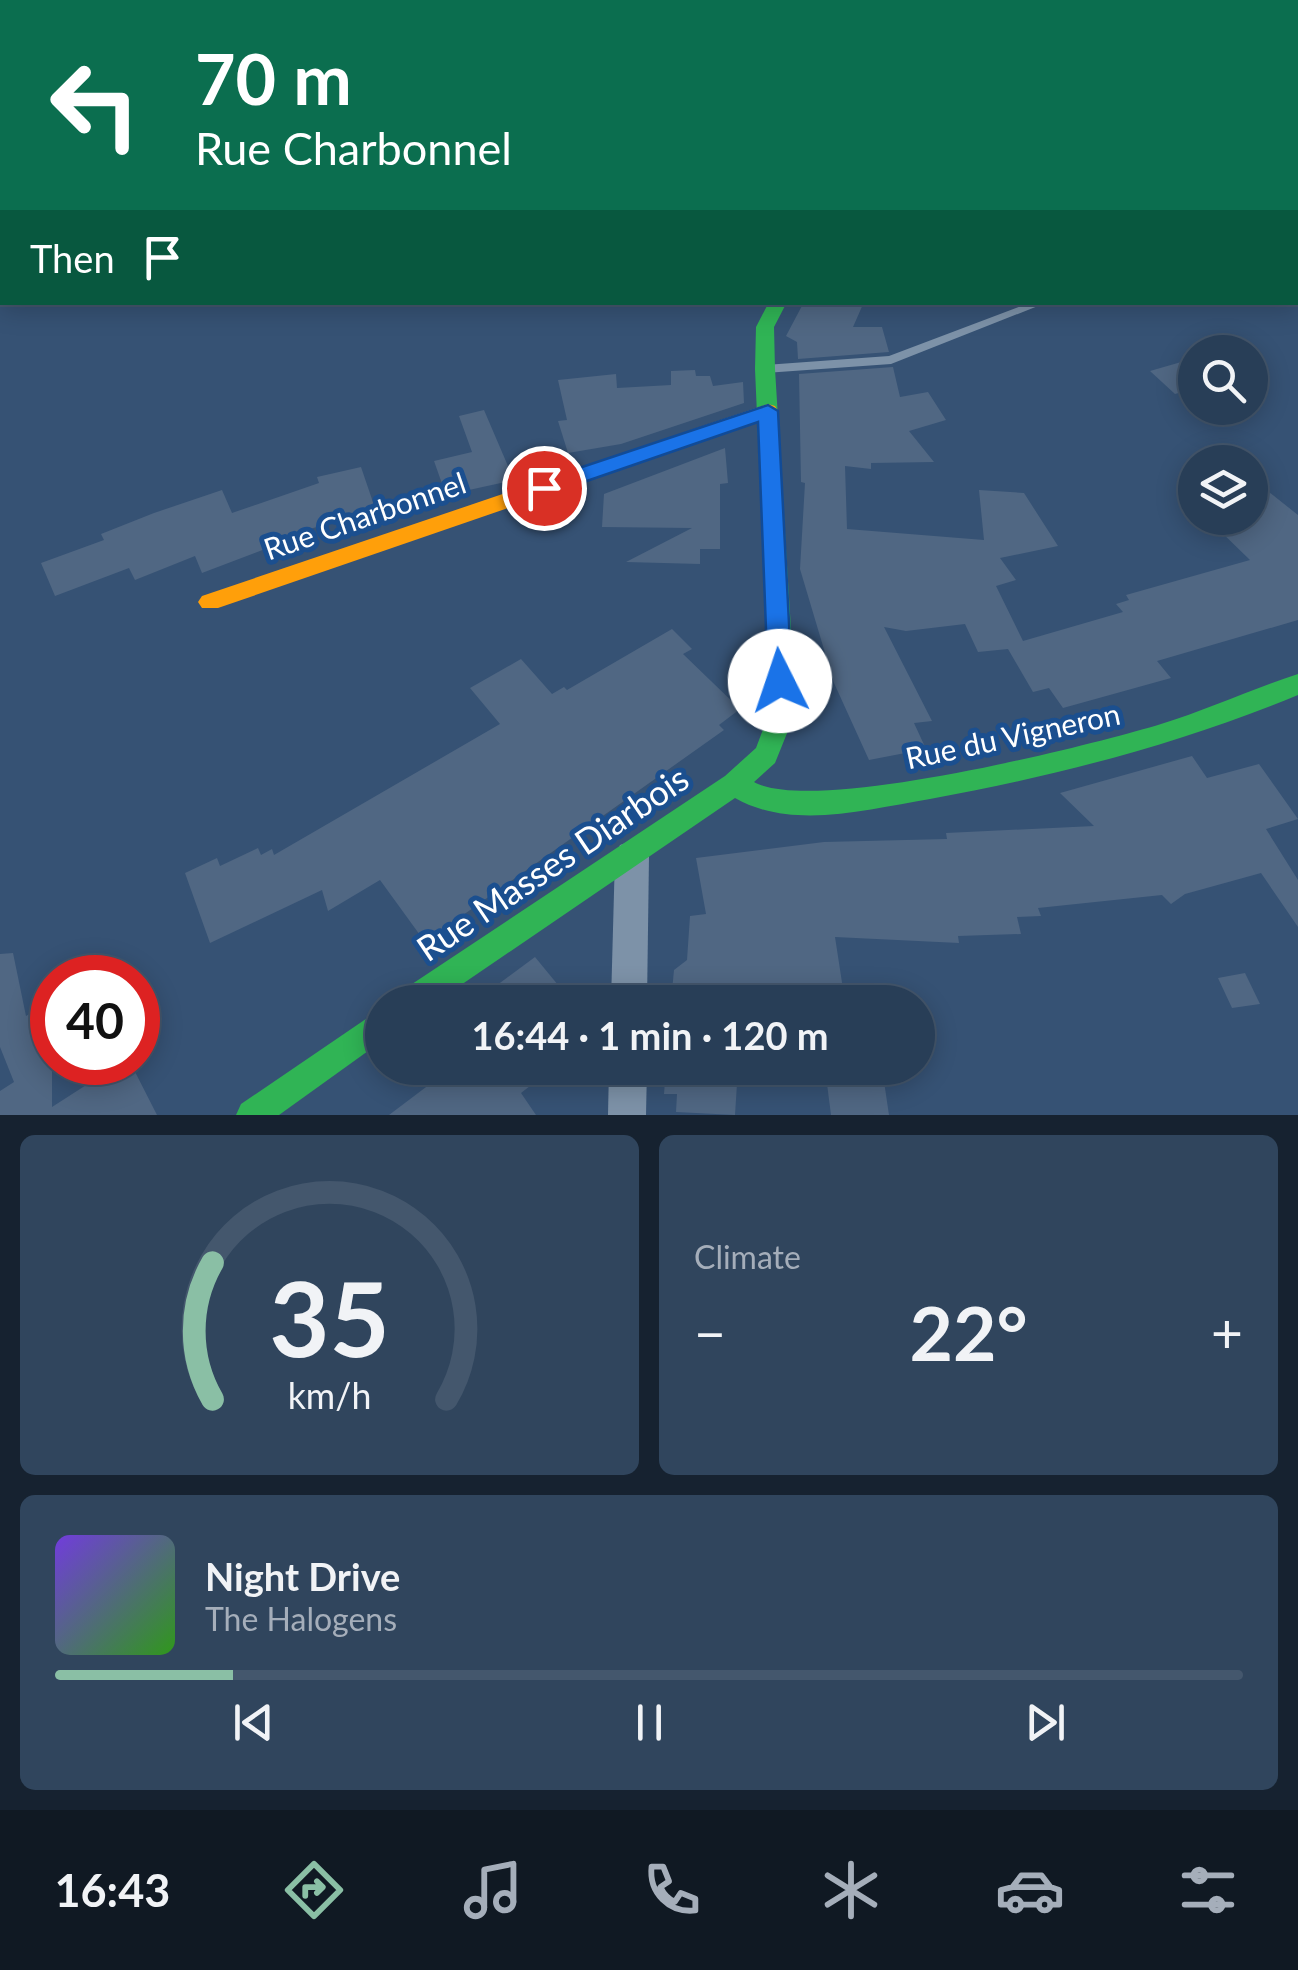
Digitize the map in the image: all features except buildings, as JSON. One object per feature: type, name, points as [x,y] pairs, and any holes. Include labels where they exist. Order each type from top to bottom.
[{"type":"street","points":[[734,784],[766,754],[783,711],[765,369],[765,327],[776,305]]},
{"type":"street","name":"Rue Charbonnel","points":[[210,602],[768,411]]},
{"type":"street","name":"Rue du Vigneron","points":[[734,784],[759,798],[783,801],[860,798],[999,777],[1238,713],[1298,684]]},
{"type":"street","name":"Rue Masses Diarbois","points":[[435,985],[734,784]]},
{"type":"street","points":[[629,985],[632,856]]},
{"type":"street","points":[[252,1115],[365,1034]]},
{"type":"street","points":[[627,1115],[628,1085]]},
{"type":"lane","points":[[765,369],[890,360],[1035,305]]},
{"type":"traffic: fast","points":[[436,985],[734,784],[766,755],[783,711],[765,369],[765,327],[776,305]]},
{"type":"traffic: fast","points":[[734,784],[761,798],[818,803],[964,781],[1110,749],[1205,720],[1298,684]]},
{"type":"traffic: fast","points":[[252,1115],[365,1035]]},
{"type":"traffic: slow","points":[[210,602],[768,411]]},
{"type":"route","points":[[544,488],[768,411],[780,681]]}]
